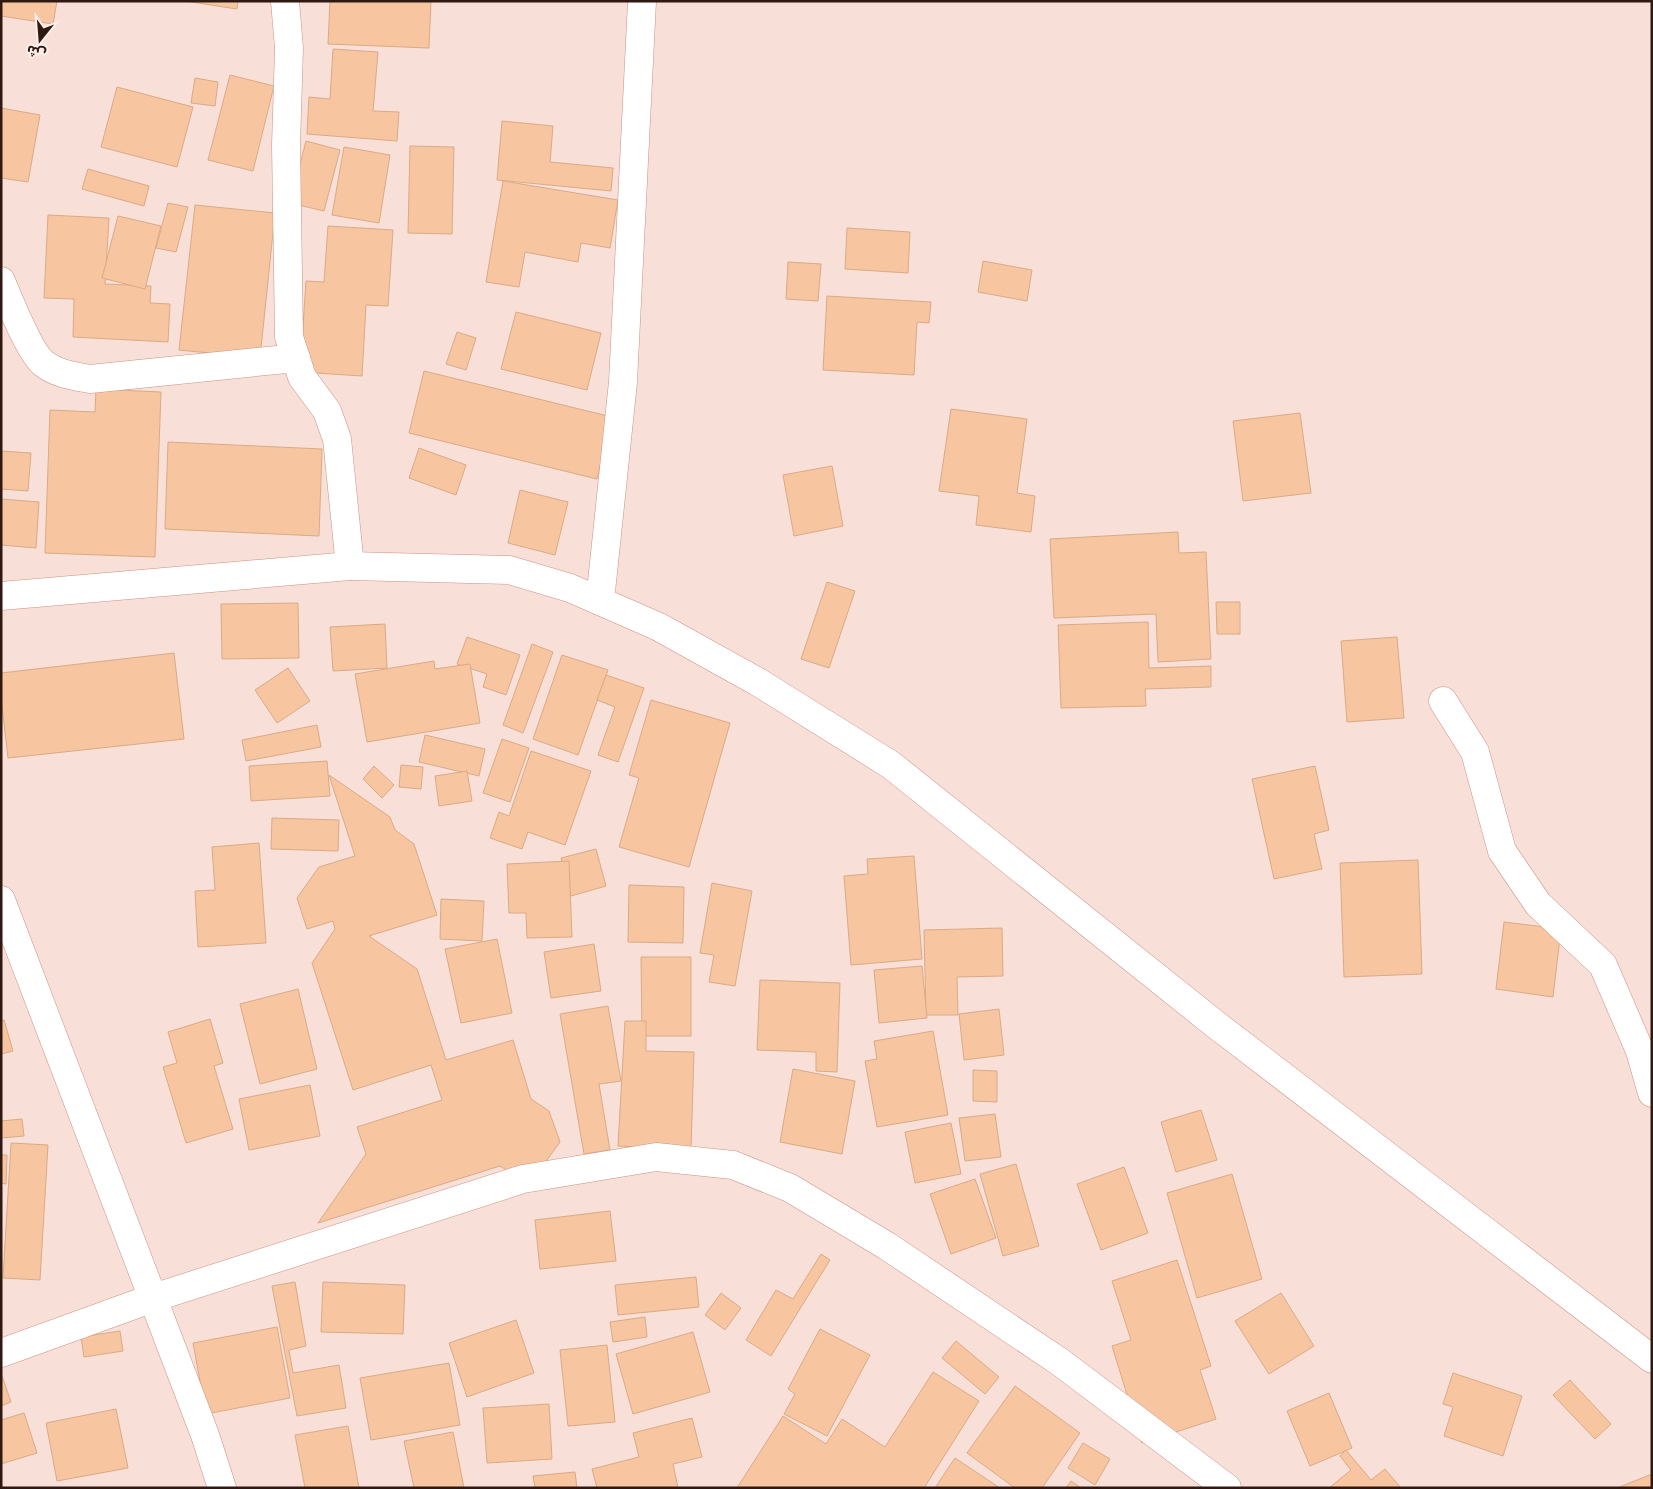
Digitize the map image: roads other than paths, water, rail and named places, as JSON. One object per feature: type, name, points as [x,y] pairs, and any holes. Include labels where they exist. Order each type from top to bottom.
[{"type":"street","points":[[285,1],[289,48],[286,145],[289,337],[302,376],[327,411],[338,438],[350,566]]},
{"type":"street","points":[[600,601],[623,382],[642,1]]},
{"type":"street","points":[[1,281],[21,328],[42,362],[63,374],[90,379],[296,358]]},
{"type":"street","points":[[1,596],[350,566],[509,570],[570,588],[659,627],[758,682],[891,765],[1216,1024],[1652,1359]]},
{"type":"street","points":[[1443,701],[1475,752],[1502,851],[1538,904],[1603,965],[1640,1051],[1652,1093]]},
{"type":"street","points":[[1,900],[205,1435],[222,1488]]},
{"type":"street","points":[[1,1353],[153,1298],[523,1179],[656,1157],[733,1165],[790,1188],[887,1246],[1060,1362],[1213,1484]]}]
